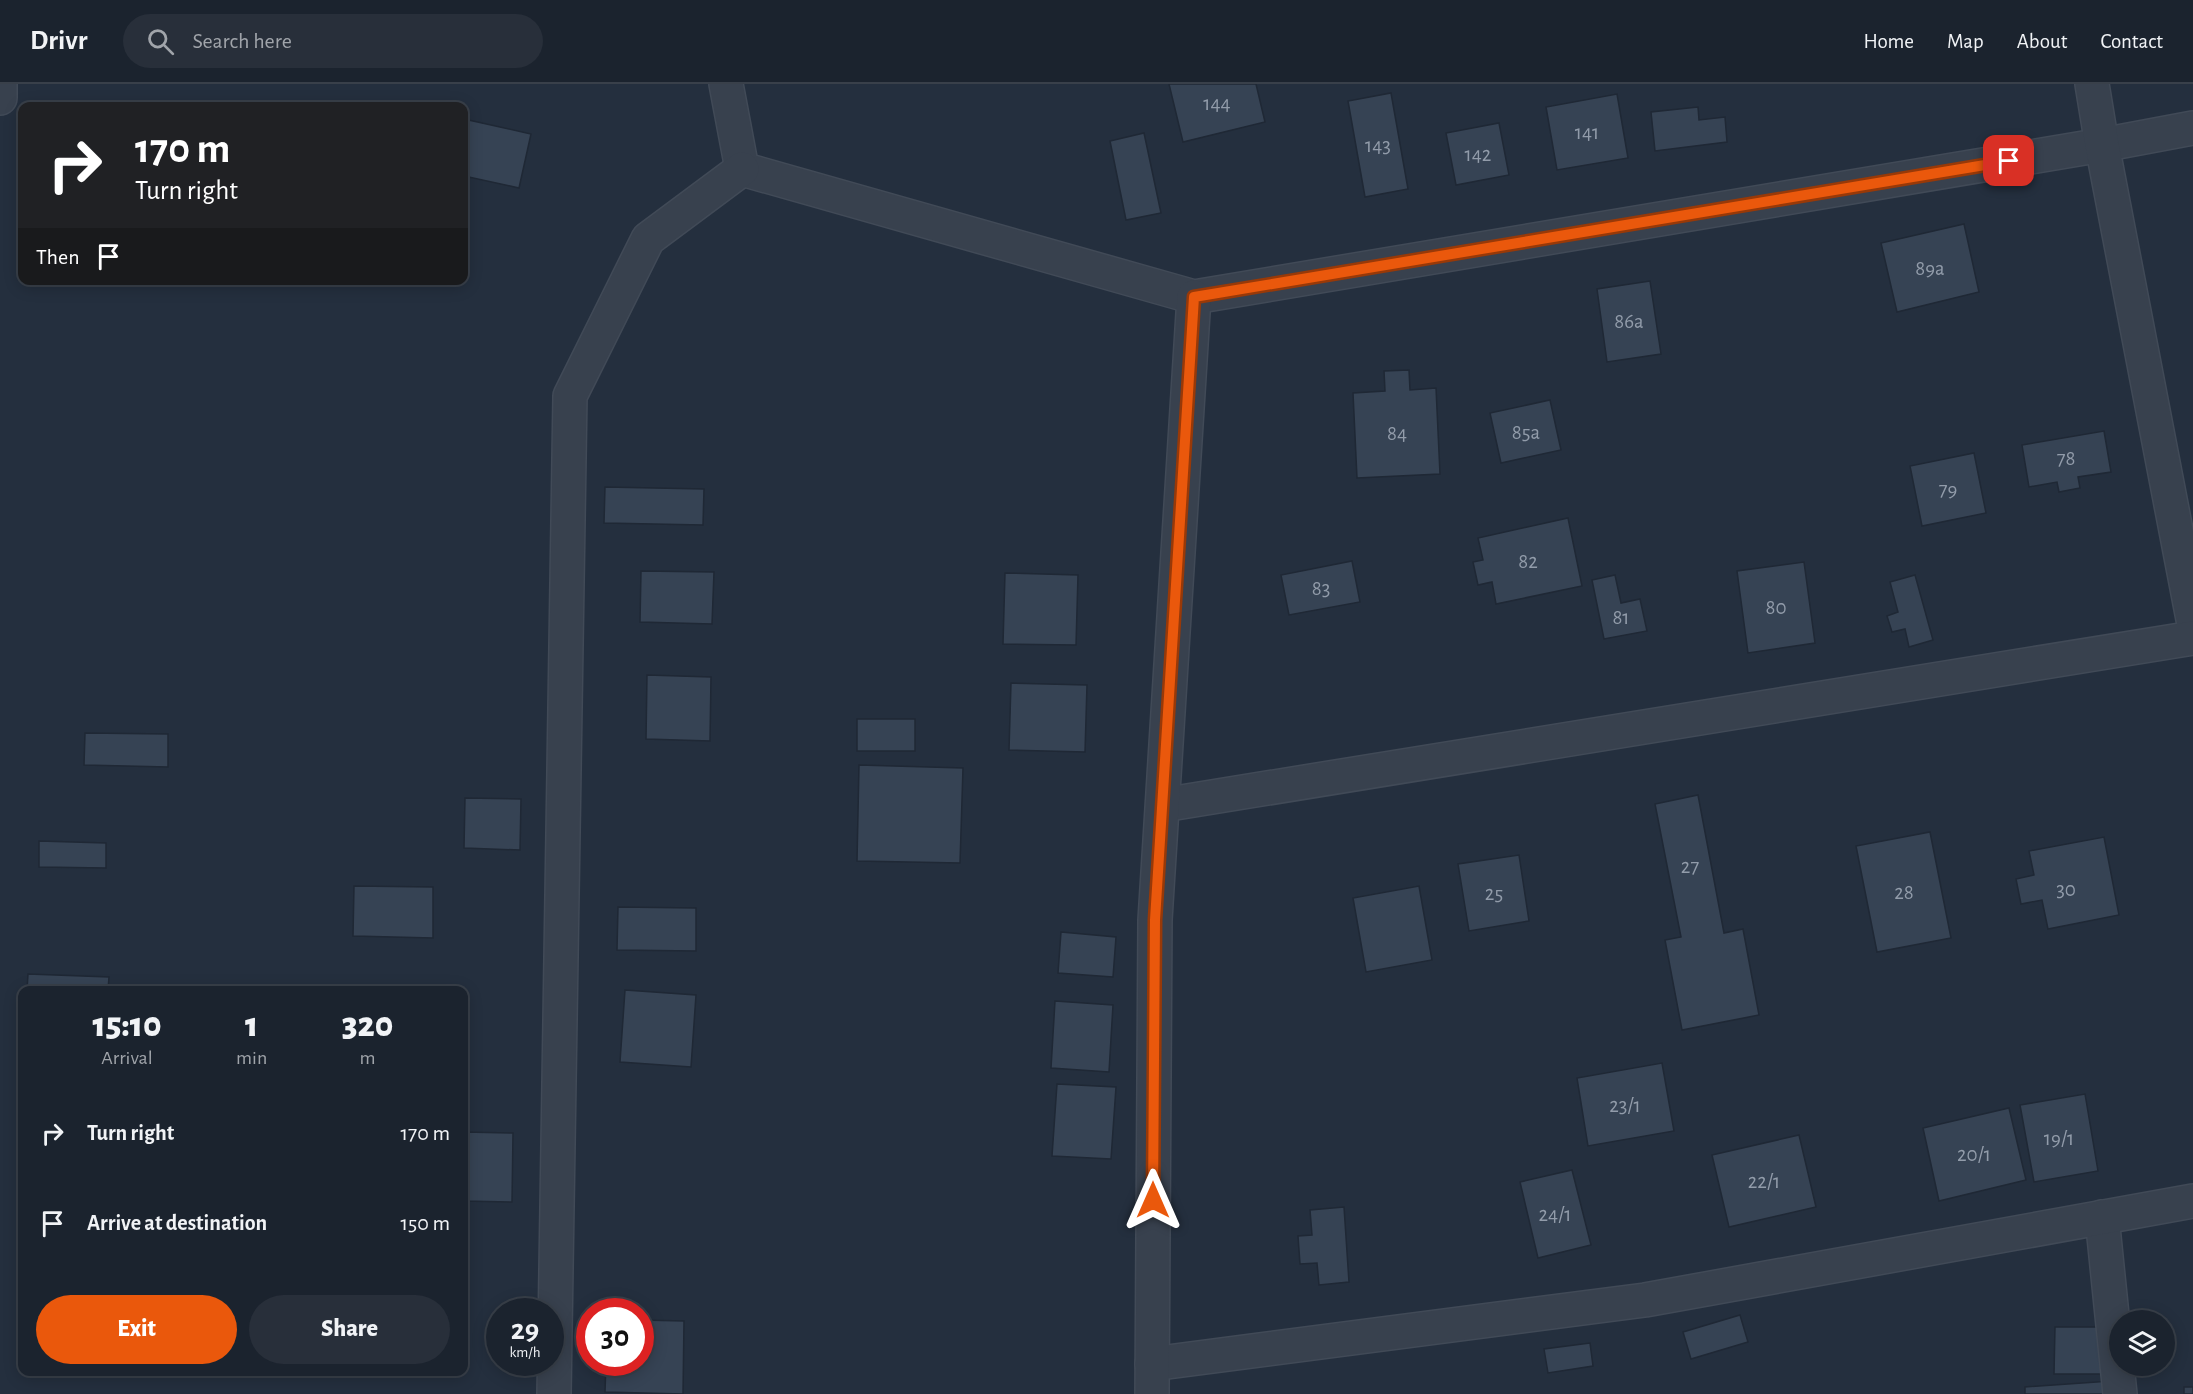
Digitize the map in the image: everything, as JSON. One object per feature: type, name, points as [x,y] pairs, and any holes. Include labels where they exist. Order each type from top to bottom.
[{"type":"street","points":[[0,84],[0,98]]},
{"type":"street","points":[[726,84],[742,169]]},
{"type":"street","points":[[2092,84],[2193,619]]},
{"type":"street","points":[[742,169],[1194,297],[2193,128]]},
{"type":"street","points":[[554,1394],[570,396],[648,238],[742,169]]},
{"type":"street","points":[[1194,297],[1155,920],[1152,1379],[1645,1300],[2193,1201]]},
{"type":"street","points":[[1163,805],[2193,638]]},
{"type":"street","points":[[2102,1217],[2120,1394]]},
{"type":"building","points":[[1169,84],[1256,84],[1265,122],[1183,142]]},
{"type":"building","points":[[1391,93],[1408,189],[1365,197],[1348,101]]},
{"type":"building","points":[[1617,94],[1628,158],[1557,170],[1546,107]]},
{"type":"building","points":[[1698,107],[1699,120],[1725,117],[1727,142],[1655,151],[1651,112]]},
{"type":"building","points":[[468,120],[531,134],[519,188],[468,177]]},
{"type":"building","points":[[1499,123],[1509,175],[1456,185],[1446,133]]},
{"type":"building","points":[[1144,133],[1161,213],[1126,220],[1110,141]]},
{"type":"building","points":[[1964,224],[1979,292],[1897,312],[1881,243]]},
{"type":"building","points":[[1650,281],[1661,354],[1607,362],[1597,289]]},
{"type":"building","points":[[1409,370],[1410,390],[1436,388],[1440,474],[1357,478],[1353,393],[1385,391],[1384,371]]},
{"type":"building","points":[[1550,400],[1561,450],[1501,463],[1490,413]]},
{"type":"building","points":[[2104,431],[2111,472],[2078,477],[2080,488],[2059,492],[2057,482],[2029,487],[2022,445]]},
{"type":"building","points":[[1974,453],[1986,513],[1922,526],[1910,466]]},
{"type":"building","points":[[605,487],[704,489],[703,525],[604,523]]},
{"type":"building","points":[[1568,518],[1582,586],[1496,604],[1492,582],[1478,585],[1473,562],[1483,560],[1478,538]]},
{"type":"building","points":[[1352,561],[1360,602],[1289,615],[1281,575]]},
{"type":"building","points":[[1804,562],[1815,643],[1748,653],[1737,571]]},
{"type":"building","points":[[641,571],[714,572],[712,624],[640,622]]},
{"type":"building","points":[[1005,573],[1078,575],[1076,645],[1003,644]]},
{"type":"building","points":[[1615,575],[1621,603],[1640,599],[1647,631],[1604,639],[1592,580]]},
{"type":"building","points":[[1915,575],[1933,640],[1909,647],[1905,629],[1892,632],[1887,616],[1898,612],[1890,582]]},
{"type":"building","points":[[647,675],[711,677],[710,741],[646,739]]},
{"type":"building","points":[[1011,683],[1087,685],[1085,752],[1009,750]]},
{"type":"building","points":[[857,719],[915,719],[915,751],[857,751]]},
{"type":"building","points":[[85,733],[168,734],[168,767],[84,765]]},
{"type":"building","points":[[859,765],[963,768],[960,863],[857,861]]},
{"type":"building","points":[[1698,795],[1724,933],[1743,929],[1759,1015],[1682,1030],[1665,940],[1681,937],[1655,804]]},
{"type":"building","points":[[465,798],[521,799],[520,850],[464,848]]},
{"type":"building","points":[[1930,832],[1951,938],[1877,952],[1856,846]]},
{"type":"building","points":[[2104,837],[2119,915],[2048,929],[2042,900],[2021,904],[2016,879],[2034,875],[2029,851]]},
{"type":"building","points":[[39,841],[106,843],[106,868],[39,867]]},
{"type":"building","points":[[1519,855],[1529,921],[1469,931],[1458,864]]},
{"type":"building","points":[[354,886],[433,887],[433,938],[353,936]]},
{"type":"building","points":[[1419,886],[1432,960],[1366,972],[1353,898]]},
{"type":"building","points":[[618,907],[696,908],[696,951],[617,950]]},
{"type":"building","points":[[1061,932],[1116,937],[1113,977],[1058,973]]},
{"type":"building","points":[[28,974],[109,977],[108,986],[27,986]]},
{"type":"building","points":[[625,990],[696,995],[691,1067],[620,1062]]},
{"type":"building","points":[[1055,1001],[1113,1005],[1109,1072],[1051,1068]]},
{"type":"building","points":[[1662,1063],[1674,1131],[1588,1146],[1577,1078]]},
{"type":"building","points":[[1057,1084],[1116,1087],[1111,1159],[1052,1156]]},
{"type":"building","points":[[2085,1094],[2098,1171],[2034,1182],[2020,1105]]},
{"type":"building","points":[[2009,1108],[2026,1180],[1939,1201],[1923,1128]]},
{"type":"building","points":[[468,1132],[513,1133],[512,1202],[468,1201]]},
{"type":"building","points":[[1799,1135],[1816,1207],[1729,1227],[1712,1155]]},
{"type":"building","points":[[1572,1170],[1591,1245],[1538,1258],[1520,1182]]},
{"type":"building","points":[[1344,1207],[1349,1282],[1319,1285],[1317,1263],[1300,1264],[1298,1236],[1312,1235],[1310,1210]]},
{"type":"building","points":[[1740,1315],[1748,1342],[1691,1359],[1683,1332]]},
{"type":"building","points":[[654,1320],[684,1321],[683,1394],[605,1392],[606,1376],[654,1376]]},
{"type":"building","points":[[2055,1327],[2109,1327],[2108,1374],[2054,1374]]},
{"type":"building","points":[[1590,1343],[1593,1366],[1548,1373],[1544,1349]]},
{"type":"building","points":[[2111,1381],[2111,1394],[2025,1394],[2025,1387]]},
{"type":"building","points":[[2184,1387],[2193,1387],[2193,1394],[2184,1394]]},
{"type":"route","points":[[1153,1200],[1155,920],[1194,297],[2009,161]]}]
